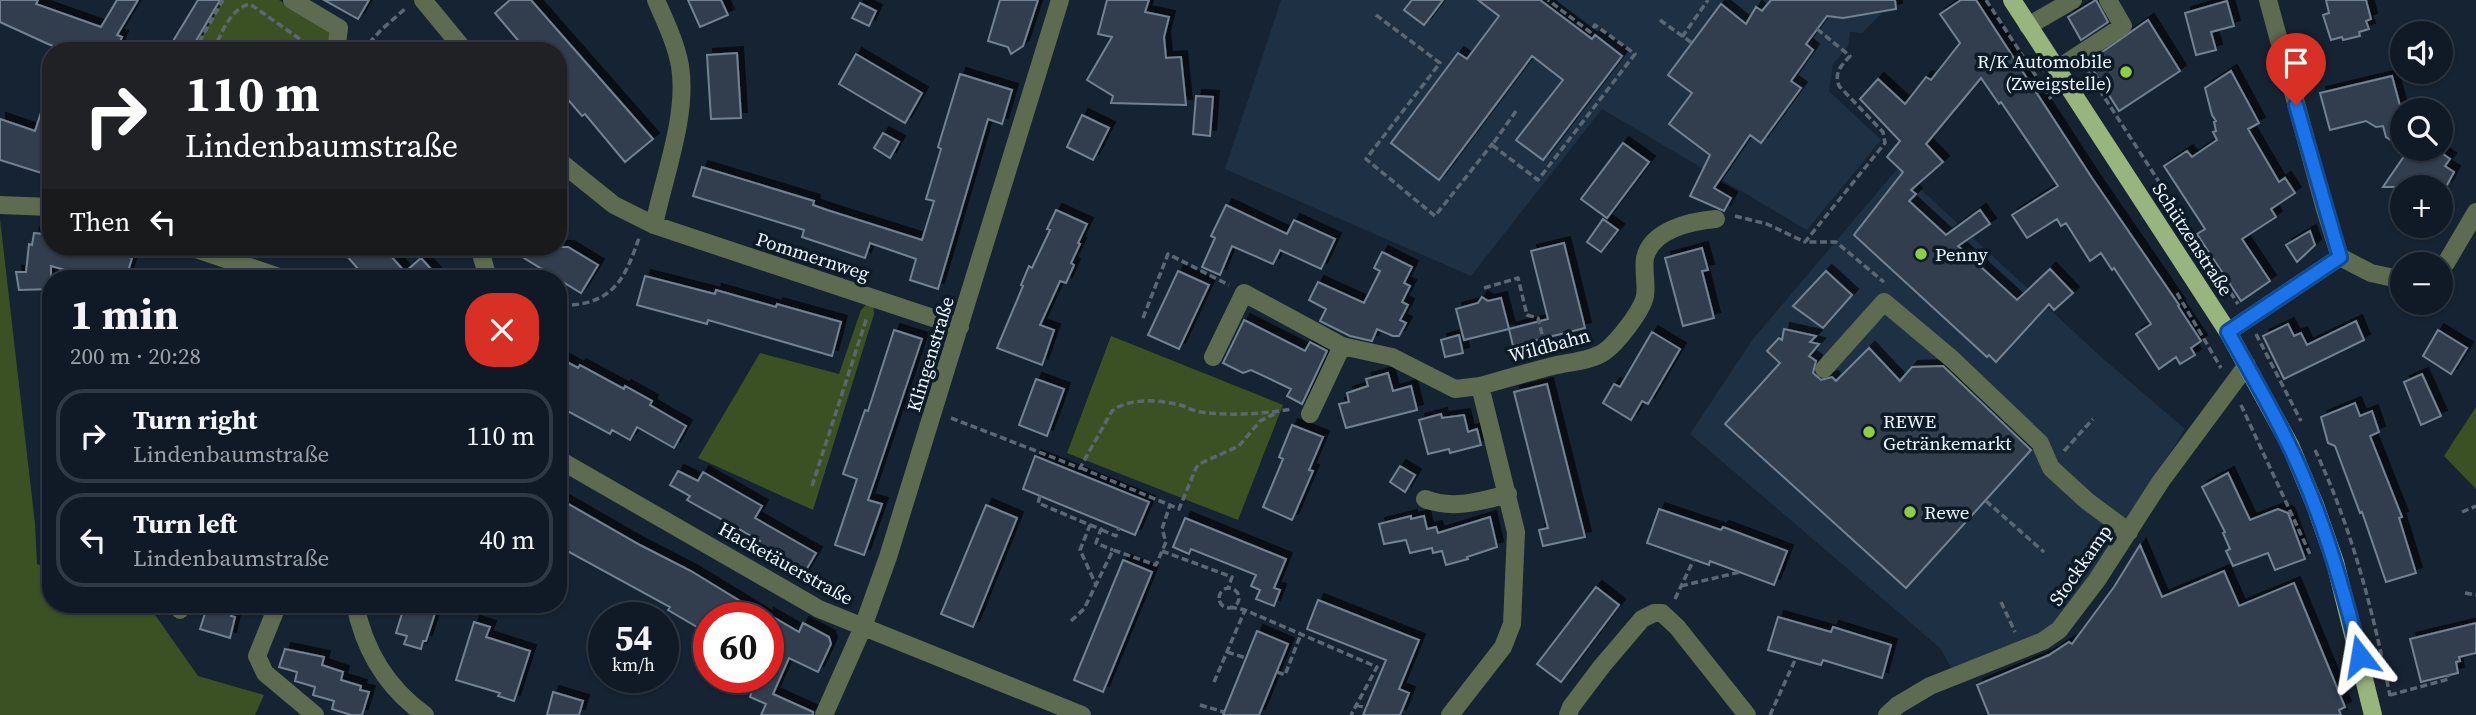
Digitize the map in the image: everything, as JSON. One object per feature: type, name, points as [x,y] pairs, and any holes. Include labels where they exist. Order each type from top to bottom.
[{"type":"main road","name":"Schützenstraße","points":[[2012,0],[2228,332],[2290,446],[2324,530],[2350,618],[2373,715]]},
{"type":"street","points":[[292,0],[339,28],[337,42]]},
{"type":"street","points":[[649,223],[676,130],[681,79],[677,52],[656,0]]},
{"type":"street","name":"Klingenstraße","points":[[824,715],[863,627],[898,526],[1060,0]]},
{"type":"street","points":[[2028,26],[2073,0]]},
{"type":"street","points":[[2057,69],[2123,26],[2108,0]]},
{"type":"street","points":[[2268,0],[2323,206],[2340,257],[2371,273],[2390,277]]},
{"type":"street","points":[[415,4],[455,42]]},
{"type":"street","name":"Pommernweg","points":[[567,167],[614,205],[649,223],[960,327]]},
{"type":"street","points":[[0,205],[42,207]]},
{"type":"street","points":[[2452,252],[2476,212]]},
{"type":"street","name":"Wildbahn","points":[[1244,293],[1342,346],[1392,357],[1455,389],[1480,386],[1596,355],[1614,344],[1641,306],[1644,297],[1645,258],[1652,244],[1662,235],[1693,222],[1716,219]]},
{"type":"street","points":[[217,256],[258,270]]},
{"type":"street","points":[[2228,332],[2340,257]]},
{"type":"street","points":[[1213,357],[1244,293]]},
{"type":"street","points":[[1824,369],[1884,302],[1952,359],[2040,443],[2051,468],[2087,501],[2129,532]]},
{"type":"street","points":[[1310,414],[1342,346]]},
{"type":"street","name":"Stockkamp","points":[[1887,715],[1898,705],[1930,686],[2043,641],[2059,630],[2091,589],[2161,481],[2247,365]]},
{"type":"street","points":[[1450,715],[1503,647],[1509,636],[1513,609],[1516,532],[1480,386]]},
{"type":"street","name":"Hacketäuerstraße","points":[[567,464],[819,609],[1082,715]]},
{"type":"street","points":[[1425,499],[1453,505],[1508,494]]},
{"type":"street","points":[[1568,715],[1601,666],[1642,620],[1654,612],[1665,616],[1747,715]]},
{"type":"street","points":[[274,613],[257,656],[265,673],[315,715]]},
{"type":"street","points":[[357,613],[360,627],[376,663],[399,694],[425,715]]},
{"type":"path","points":[[199,42],[223,0]]},
{"type":"path","points":[[1493,143],[1492,145],[1538,180],[1635,54],[1595,25],[1590,32],[1548,0]]},
{"type":"path","points":[[1682,37],[1708,0]]},
{"type":"path","points":[[1986,0],[2055,105]]},
{"type":"path","points":[[218,42],[225,27],[245,5],[250,4],[304,42]]},
{"type":"path","points":[[370,42],[381,30],[415,4]]},
{"type":"path","points":[[267,14],[271,7]]},
{"type":"path","points":[[1376,15],[1440,64],[1366,159],[1435,216],[1516,111]]},
{"type":"path","points":[[1660,20],[1692,43]]},
{"type":"path","points":[[1805,242],[1885,143],[1883,132],[1839,86],[1839,68],[1850,56],[1818,29]]},
{"type":"path","points":[[1716,219],[1737,216],[1767,224],[1805,242],[1836,242],[1885,283]]},
{"type":"path","points":[[572,305],[592,302],[612,290],[631,262],[649,223]]},
{"type":"path","points":[[1143,318],[1168,254],[1244,293]]},
{"type":"path","points":[[1484,288],[1518,278],[1527,315],[1538,318],[1550,367]]},
{"type":"path","points":[[2176,291],[2231,385],[2313,561]]},
{"type":"path","points":[[812,486],[873,298]]},
{"type":"path","points":[[950,417],[1179,509],[1199,464],[1239,446],[1260,421],[1282,411],[1198,412],[1182,405],[1135,401],[1112,411],[1080,468]]},
{"type":"path","points":[[2065,449],[2093,419]]},
{"type":"path","points":[[1040,496],[1038,503],[1116,536],[1119,528]]},
{"type":"path","points":[[1986,501],[2044,552]]},
{"type":"path","points":[[1100,529],[1096,543],[1156,565],[1166,541],[1162,529],[1170,505]]},
{"type":"path","points":[[2462,512],[2476,506]]},
{"type":"path","points":[[1090,525],[1080,550],[1096,585]]},
{"type":"path","points":[[1071,621],[1084,609],[1113,550]]},
{"type":"path","points":[[1162,551],[1232,577],[1228,588]]},
{"type":"path","points":[[1665,616],[1694,559]]},
{"type":"path","points":[[1681,586],[1740,572]]},
{"type":"path","points":[[1230,607],[1236,604],[1238,598],[1234,590],[1228,588],[1222,590],[1219,599],[1224,606],[1245,610],[1377,667],[1351,715]]},
{"type":"path","points":[[2465,593],[2476,594]]},
{"type":"path","points":[[2001,602],[2015,633]]},
{"type":"path","points":[[1214,682],[1245,610]]},
{"type":"path","points":[[2372,613],[2392,705]]},
{"type":"path","points":[[1277,672],[1285,675],[1301,634]]},
{"type":"path","points":[[1227,652],[1246,658]]},
{"type":"path","points":[[1770,715],[1796,658]]},
{"type":"path","points":[[2390,695],[2449,680],[2448,675]]},
{"type":"path","points":[[1199,705],[1224,712]]},
{"type":"path","points":[[1356,705],[1367,708]]},
{"type":"shaded area","points":[[1281,0],[1895,0],[1862,33],[1850,32],[1848,47],[1833,64],[1829,91],[1881,140],[1807,230],[1602,109],[1471,276],[1225,169]]},
{"type":"shaded area","points":[[1898,168],[2100,356],[2185,429],[2137,507],[2065,612],[2050,627],[2033,637],[1952,669],[1940,648],[1690,434],[1753,339]]},
{"type":"green space","points":[[220,0],[279,0],[330,32],[328,42],[195,42]]},
{"type":"green space","points":[[0,219],[35,524],[37,564],[42,566],[42,613],[154,613],[198,676],[264,695],[255,715],[0,715]]},
{"type":"green space","points":[[873,298],[874,314],[813,510],[698,458],[760,353],[839,374],[861,310]]},
{"type":"green space","points":[[1111,336],[1283,405],[1238,520],[1067,453]]},
{"type":"green space","points":[[2476,407],[2476,489],[2444,456]]},
{"type":"building","points":[[0,0],[38,0],[36,4],[101,27],[117,0],[138,0],[117,35],[122,37],[120,42],[44,42],[0,22]]},
{"type":"building","points":[[198,0],[220,0],[195,42],[172,42]]},
{"type":"building","points":[[324,0],[369,0],[358,19]]},
{"type":"building","points":[[510,0],[531,0],[653,139],[625,162],[585,114],[582,116],[567,98],[567,42],[519,42],[495,13]]},
{"type":"building","points":[[688,0],[721,0],[728,15],[700,27]]},
{"type":"building","points":[[1000,0],[1038,0],[1023,46],[1011,54],[1008,47],[988,41]]},
{"type":"building","points":[[1107,0],[1149,0],[1145,12],[1169,17],[1164,37],[1166,58],[1181,57],[1186,105],[1111,103],[1113,96],[1087,80],[1112,37],[1098,34]]},
{"type":"building","points":[[1412,0],[1443,0],[1424,25],[1404,10]]},
{"type":"building","points":[[1478,0],[1540,0],[1592,39],[1595,35],[1622,56],[1543,160],[1516,140],[1563,80],[1532,56],[1439,180],[1391,143],[1458,53],[1467,59],[1499,16]]},
{"type":"building","points":[[1771,0],[1895,0],[1896,9],[1843,18],[1827,16],[1806,44],[1813,50],[1791,81],[1801,88],[1761,143],[1750,135],[1714,188],[1731,198],[1724,211],[1690,196],[1710,155],[1669,124],[1692,93],[1668,75],[1721,4],[1746,24],[1756,7],[1762,11]]},
{"type":"building","points":[[1961,0],[1976,0],[2179,305],[2201,341],[2191,348],[2195,355],[2180,364],[2176,357],[2159,369],[2136,334],[2151,324],[2114,268],[2112,270],[2101,253],[2090,261],[2066,223],[2061,226],[2057,219],[2027,238],[2012,215],[2058,186],[2001,102],[1999,104],[1981,78],[1926,144],[1943,162],[1911,190],[1916,194],[1909,201],[1946,235],[1980,210],[1990,224],[1958,246],[2017,300],[2050,269],[2073,293],[2054,310],[2049,304],[1996,362],[1989,355],[1987,357],[1854,235],[1903,172],[1887,157],[1900,141],[1860,99],[1878,79],[1905,104],[1926,77],[1931,80],[1960,43],[1940,14]]},
{"type":"building","points":[[2096,0],[2108,22],[2081,40],[2068,17]]},
{"type":"building","points":[[2326,0],[2366,0],[2371,19],[2366,21],[2369,29],[2359,32],[2360,36],[2331,40],[2323,15],[2329,13]]},
{"type":"building","points":[[2227,1],[2234,26],[2211,32],[2216,50],[2196,55],[2185,13]]},
{"type":"building","points":[[860,3],[876,11],[869,26],[852,18]]},
{"type":"building","points":[[2148,20],[2180,71],[2119,111],[2088,62]]},
{"type":"building","points":[[737,53],[741,118],[711,119],[707,55]]},
{"type":"building","points":[[856,54],[922,93],[905,123],[839,84]]},
{"type":"building","points":[[2231,71],[2259,123],[2248,129],[2279,182],[2285,178],[2295,193],[2271,209],[2276,217],[2242,239],[2270,281],[2241,301],[2197,234],[2205,229],[2164,166],[2187,151],[2192,157],[2217,140],[2213,132],[2216,131],[2216,121],[2205,88]]},
{"type":"building","points":[[960,74],[1012,90],[1002,124],[988,119],[938,289],[910,280],[916,259],[870,243],[865,258],[802,237],[804,230],[693,196],[702,167],[814,201],[813,205],[922,240],[934,201],[926,199]]},
{"type":"building","points":[[2390,76],[2390,84],[2394,84],[2398,98],[2390,98],[2390,140],[2386,137],[2383,126],[2376,127],[2366,121],[2330,130],[2320,93]]},
{"type":"building","points":[[1196,96],[1213,97],[1210,136],[1193,134]]},
{"type":"building","points":[[42,109],[42,173],[0,160],[0,119],[35,131]]},
{"type":"building","points":[[1082,115],[1109,128],[1093,160],[1067,147]]},
{"type":"building","points":[[883,133],[899,142],[890,158],[874,148]]},
{"type":"building","points":[[1623,143],[1649,162],[1607,218],[1581,199]]},
{"type":"building","points":[[2401,161],[2449,161],[2445,166],[2454,172],[2452,175],[2391,175]]},
{"type":"building","points":[[2390,177],[2390,187],[2383,187]]},
{"type":"building","points":[[1226,205],[1287,234],[1294,220],[1335,239],[1321,269],[1280,250],[1273,264],[1232,246],[1220,275],[1202,267],[1215,238],[1211,236]]},
{"type":"building","points":[[1056,210],[1087,224],[1078,243],[1080,244],[1071,263],[1074,265],[1066,283],[1060,281],[1040,325],[1054,330],[1042,365],[997,348],[1029,266],[1032,268],[1050,230],[1047,229]]},
{"type":"building","points":[[1603,219],[1618,230],[1601,252],[1587,242]]},
{"type":"building","points":[[2310,231],[2315,245],[2297,262],[2286,245]]},
{"type":"building","points":[[34,233],[42,234],[42,256],[132,258],[128,270],[65,270],[51,266],[51,270],[42,270],[42,289],[19,290],[16,272],[26,272],[29,244],[32,245]]},
{"type":"building","points":[[1564,243],[1585,328],[1513,346],[1509,329],[1548,319],[1531,251]]},
{"type":"building","points":[[568,247],[598,265],[581,293],[567,284],[567,270],[544,270],[521,256],[567,256]]},
{"type":"building","points":[[1702,248],[1708,270],[1702,271],[1714,318],[1683,326],[1665,258]]},
{"type":"building","points":[[1382,252],[1412,267],[1404,283],[1410,286],[1402,302],[1408,305],[1400,320],[1406,323],[1399,336],[1377,329],[1372,341],[1350,336],[1320,321],[1326,309],[1309,300],[1318,282],[1364,303],[1380,271],[1374,268]]},
{"type":"building","points":[[347,256],[391,256],[403,270],[359,270]]},
{"type":"building","points":[[421,258],[432,270],[407,270]]},
{"type":"building","points":[[1178,271],[1209,285],[1179,349],[1148,335]]},
{"type":"building","points":[[1826,271],[1852,295],[1823,328],[1793,306]]},
{"type":"building","points":[[645,276],[715,294],[716,290],[776,307],[777,304],[841,322],[832,356],[708,320],[707,324],[637,305]]},
{"type":"building","points":[[1482,297],[1488,301],[1501,298],[1509,329],[1464,340],[1456,309],[1478,303]]},
{"type":"building","points":[[1244,320],[1305,351],[1310,342],[1327,351],[1302,404],[1287,396],[1291,389],[1251,370],[1243,373],[1223,363]]},
{"type":"building","points":[[2356,321],[2364,340],[2284,379],[2263,336],[2288,324],[2294,336],[2301,333],[2307,345]]},
{"type":"building","points":[[1784,329],[1816,336],[1810,342],[1819,344],[1809,356],[1816,361],[1813,373],[1821,380],[1832,377],[1836,381],[1869,348],[1900,381],[1912,367],[1943,366],[2031,450],[1906,588],[1725,424],[1780,363],[1767,351],[1779,338],[1782,340]]},
{"type":"building","points":[[894,330],[922,339],[868,500],[882,504],[864,555],[835,545],[857,479],[843,474],[865,410],[868,411]]},
{"type":"building","points":[[2438,330],[2467,348],[2451,374],[2423,356]]},
{"type":"building","points":[[1652,332],[1680,349],[1648,404],[1642,401],[1631,420],[1603,403],[1614,384],[1620,387]]},
{"type":"building","points":[[1459,335],[1463,353],[1445,357],[1441,340]]},
{"type":"building","points":[[567,362],[578,368],[580,365],[624,389],[625,386],[652,401],[650,405],[686,426],[674,448],[637,427],[630,440],[612,430],[610,434],[567,411]]},
{"type":"building","points":[[1388,373],[1393,391],[1411,386],[1417,410],[1346,428],[1339,404],[1349,402],[1347,393],[1368,386],[1366,379]]},
{"type":"building","points":[[2422,374],[2441,416],[2421,425],[2404,382]]},
{"type":"building","points":[[1036,379],[1064,389],[1047,436],[1019,425]]},
{"type":"building","points":[[1547,384],[1585,537],[1543,546],[1539,530],[1548,528],[1514,392]]},
{"type":"building","points":[[2355,403],[2360,416],[2372,411],[2379,432],[2370,436],[2402,517],[2399,518],[2416,573],[2386,582],[2362,512],[2360,513],[2335,446],[2328,443],[2321,417]]},
{"type":"building","points":[[1441,414],[1442,418],[1464,415],[1468,432],[1477,429],[1481,445],[1450,453],[1449,449],[1428,454],[1419,420]]},
{"type":"building","points":[[1292,425],[1323,437],[1309,470],[1313,471],[1292,520],[1263,507],[1283,459],[1279,457]]},
{"type":"building","points":[[1035,456],[1149,502],[1135,535],[1023,489]]},
{"type":"building","points":[[1400,466],[1415,475],[1405,492],[1390,482]]},
{"type":"building","points":[[678,471],[698,481],[703,472],[762,506],[755,518],[816,553],[801,579],[754,552],[760,541],[687,500],[690,496],[670,485]]},
{"type":"building","points":[[2228,473],[2250,520],[2278,509],[2288,513],[2305,559],[2275,570],[2268,553],[2233,566],[2226,551],[2230,549],[2223,533],[2225,532],[2202,487]]},
{"type":"building","points":[[567,503],[742,602],[693,602],[693,625],[679,616],[679,602],[661,602],[567,551]]},
{"type":"building","points":[[986,505],[1017,518],[973,627],[941,614]]},
{"type":"building","points":[[1659,509],[1721,530],[1723,527],[1787,551],[1774,585],[1710,561],[1709,565],[1647,543]]},
{"type":"building","points":[[1411,516],[1411,519],[1424,516],[1427,529],[1436,527],[1438,533],[1490,517],[1497,547],[1446,565],[1442,551],[1433,553],[1432,548],[1410,553],[1406,540],[1384,544],[1379,524]]},
{"type":"building","points":[[1185,518],[1286,559],[1274,588],[1280,590],[1274,606],[1256,599],[1260,590],[1251,586],[1256,575],[1191,549],[1189,554],[1173,547]]},
{"type":"building","points":[[2140,545],[2162,597],[2224,571],[2239,606],[2294,583],[2345,707],[2339,710],[2341,715],[1989,715],[1977,685],[2049,655],[2069,642],[2072,644],[2114,587]]},
{"type":"building","points":[[1123,560],[1152,572],[1103,692],[1074,680]]},
{"type":"building","points":[[1596,587],[1619,605],[1561,682],[1537,664]]},
{"type":"building","points":[[1318,600],[1419,640],[1399,689],[1409,693],[1400,715],[1363,715],[1386,660],[1307,629]]},
{"type":"building","points":[[205,613],[232,613],[231,616],[235,617],[230,638],[200,629]]},
{"type":"building","points":[[402,613],[435,613],[421,649],[404,644],[407,636],[396,633]]},
{"type":"building","points":[[1778,617],[1831,632],[1833,627],[1891,645],[1882,678],[1823,660],[1821,665],[1768,650]]},
{"type":"building","points":[[474,622],[490,627],[486,637],[530,651],[514,701],[498,696],[500,693],[456,680]]},
{"type":"building","points":[[784,623],[799,632],[803,623],[829,637],[831,644],[818,672],[789,658],[784,669]]},
{"type":"building","points":[[2476,623],[2476,653],[2459,657],[2460,661],[2456,662],[2458,673],[2421,682],[2410,639]]},
{"type":"building","points":[[1257,631],[1288,644],[1259,715],[1223,715]]},
{"type":"building","points":[[285,649],[324,657],[322,665],[343,672],[341,680],[361,686],[360,690],[369,692],[362,715],[351,715],[332,709],[334,701],[313,695],[315,687],[295,681],[297,672],[279,667]]},
{"type":"building","points":[[553,692],[583,701],[579,715],[547,715]]},
{"type":"building","points":[[751,693],[773,693],[813,712],[813,715],[761,715],[766,704],[750,697]]},
{"type":"place","name":"R/K Automobile (Zweigstelle)","points":[[2126,72]]},
{"type":"place","name":"Penny","points":[[1921,254]]},
{"type":"place","name":"REWE Getränkemarkt","points":[[1869,432]]},
{"type":"place","name":"Rewe","points":[[1910,512]]},
{"type":"route","points":[[2296,105],[2323,206],[2340,257],[2228,332],[2290,446],[2315,505],[2335,562],[2360,656]]}]
